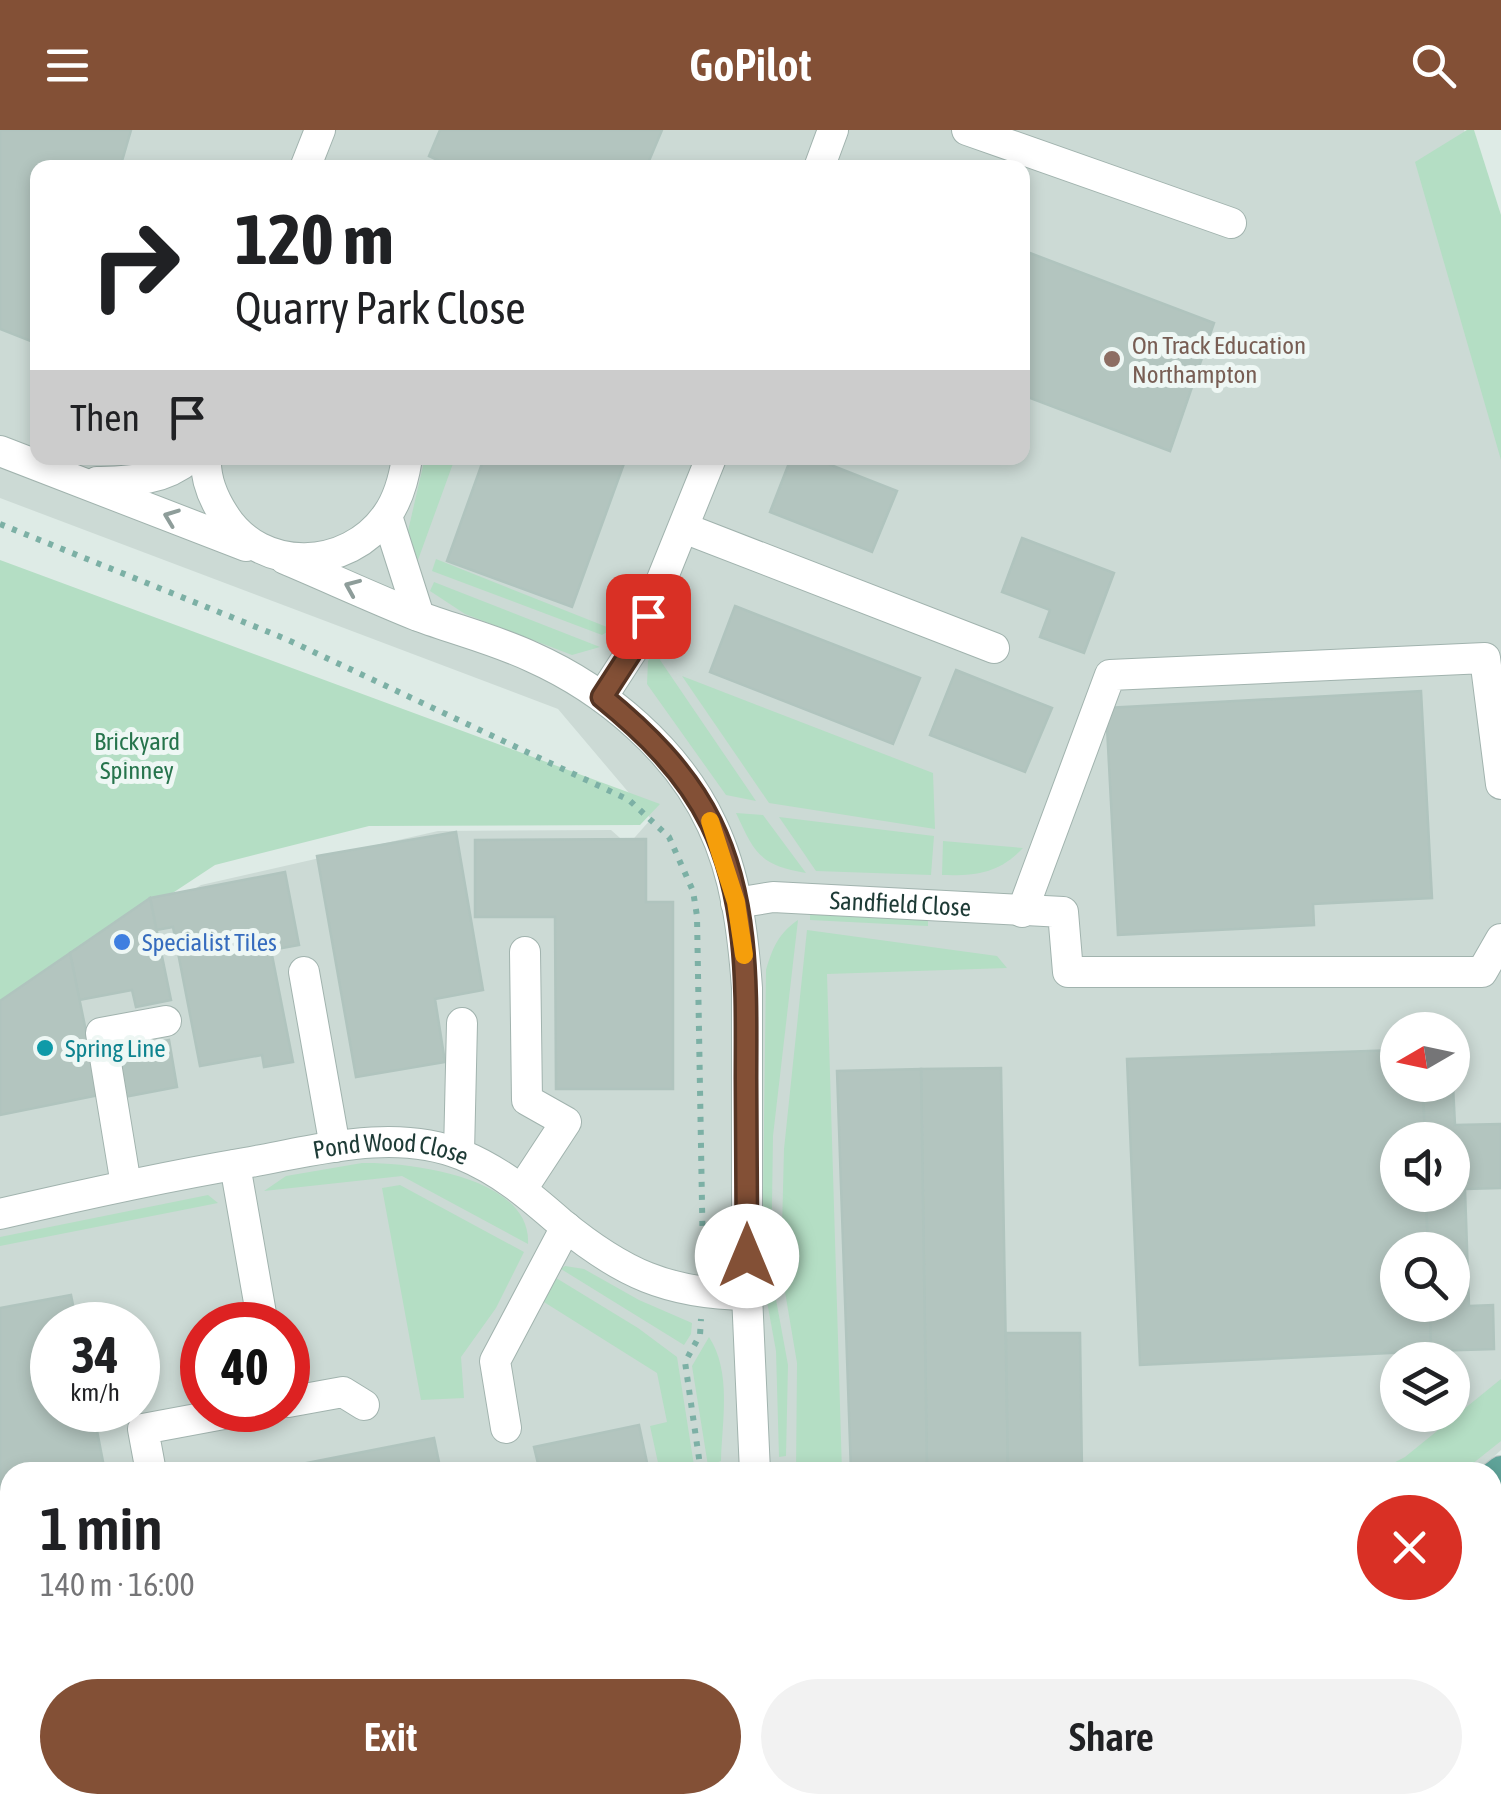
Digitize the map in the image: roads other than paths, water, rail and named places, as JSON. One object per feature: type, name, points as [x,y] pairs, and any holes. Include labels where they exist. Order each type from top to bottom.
[{"type":"street","points":[[308,160],[320,130]]},
{"type":"street","points":[[823,160],[834,130]]},
{"type":"street","points":[[967,130],[1231,223]]},
{"type":"street","points":[[0,451],[30,462]]},
{"type":"street","points":[[38,465],[531,656],[602,697],[665,756],[692,789],[712,825],[744,940],[747,1296],[755,1462]]},
{"type":"street","points":[[84,482],[138,480],[160,475],[178,465]]},
{"type":"street","points":[[206,465],[216,502],[234,531],[272,555],[315,557],[343,550],[367,536],[387,516],[401,489],[406,465]]},
{"type":"street","points":[[602,697],[635,646],[708,465]]},
{"type":"street","points":[[387,516],[420,616]]},
{"type":"street","points":[[684,528],[994,648]]},
{"type":"street","points":[[1022,912],[1110,675],[1486,658],[1501,784]]},
{"type":"street","name":"Sandfield Close","points":[[736,902],[773,897],[1063,912],[1068,972],[1491,977]]},
{"type":"street","points":[[1491,977],[1501,940]]},
{"type":"street","points":[[522,1189],[566,1122],[527,1100],[524,952]]},
{"type":"street","points":[[304,972],[335,1147]]},
{"type":"street","points":[[126,1185],[101,1033],[166,1021]]},
{"type":"street","points":[[460,1154],[462,1023]]},
{"type":"street","name":"Pond Wood Close","points":[[0,1214],[235,1165],[335,1147],[398,1142],[460,1154],[522,1189],[566,1227],[632,1271],[669,1288],[747,1296]]},
{"type":"street","points":[[235,1165],[259,1302]]},
{"type":"street","points":[[506,1428],[494,1362],[566,1227]]},
{"type":"street","points":[[310,1398],[343,1392],[364,1405]]},
{"type":"street","points":[[150,1462],[142,1429],[180,1422]]},
{"type":"place","name":"On Track Education Northampton","points":[[1112,359]]},
{"type":"place","name":"Specialist Tiles","points":[[122,942]]},
{"type":"place","name":"Spring Line","points":[[45,1048]]},
{"type":"park label","name":"Brickyard Spinney","points":[[137,756]]}]
